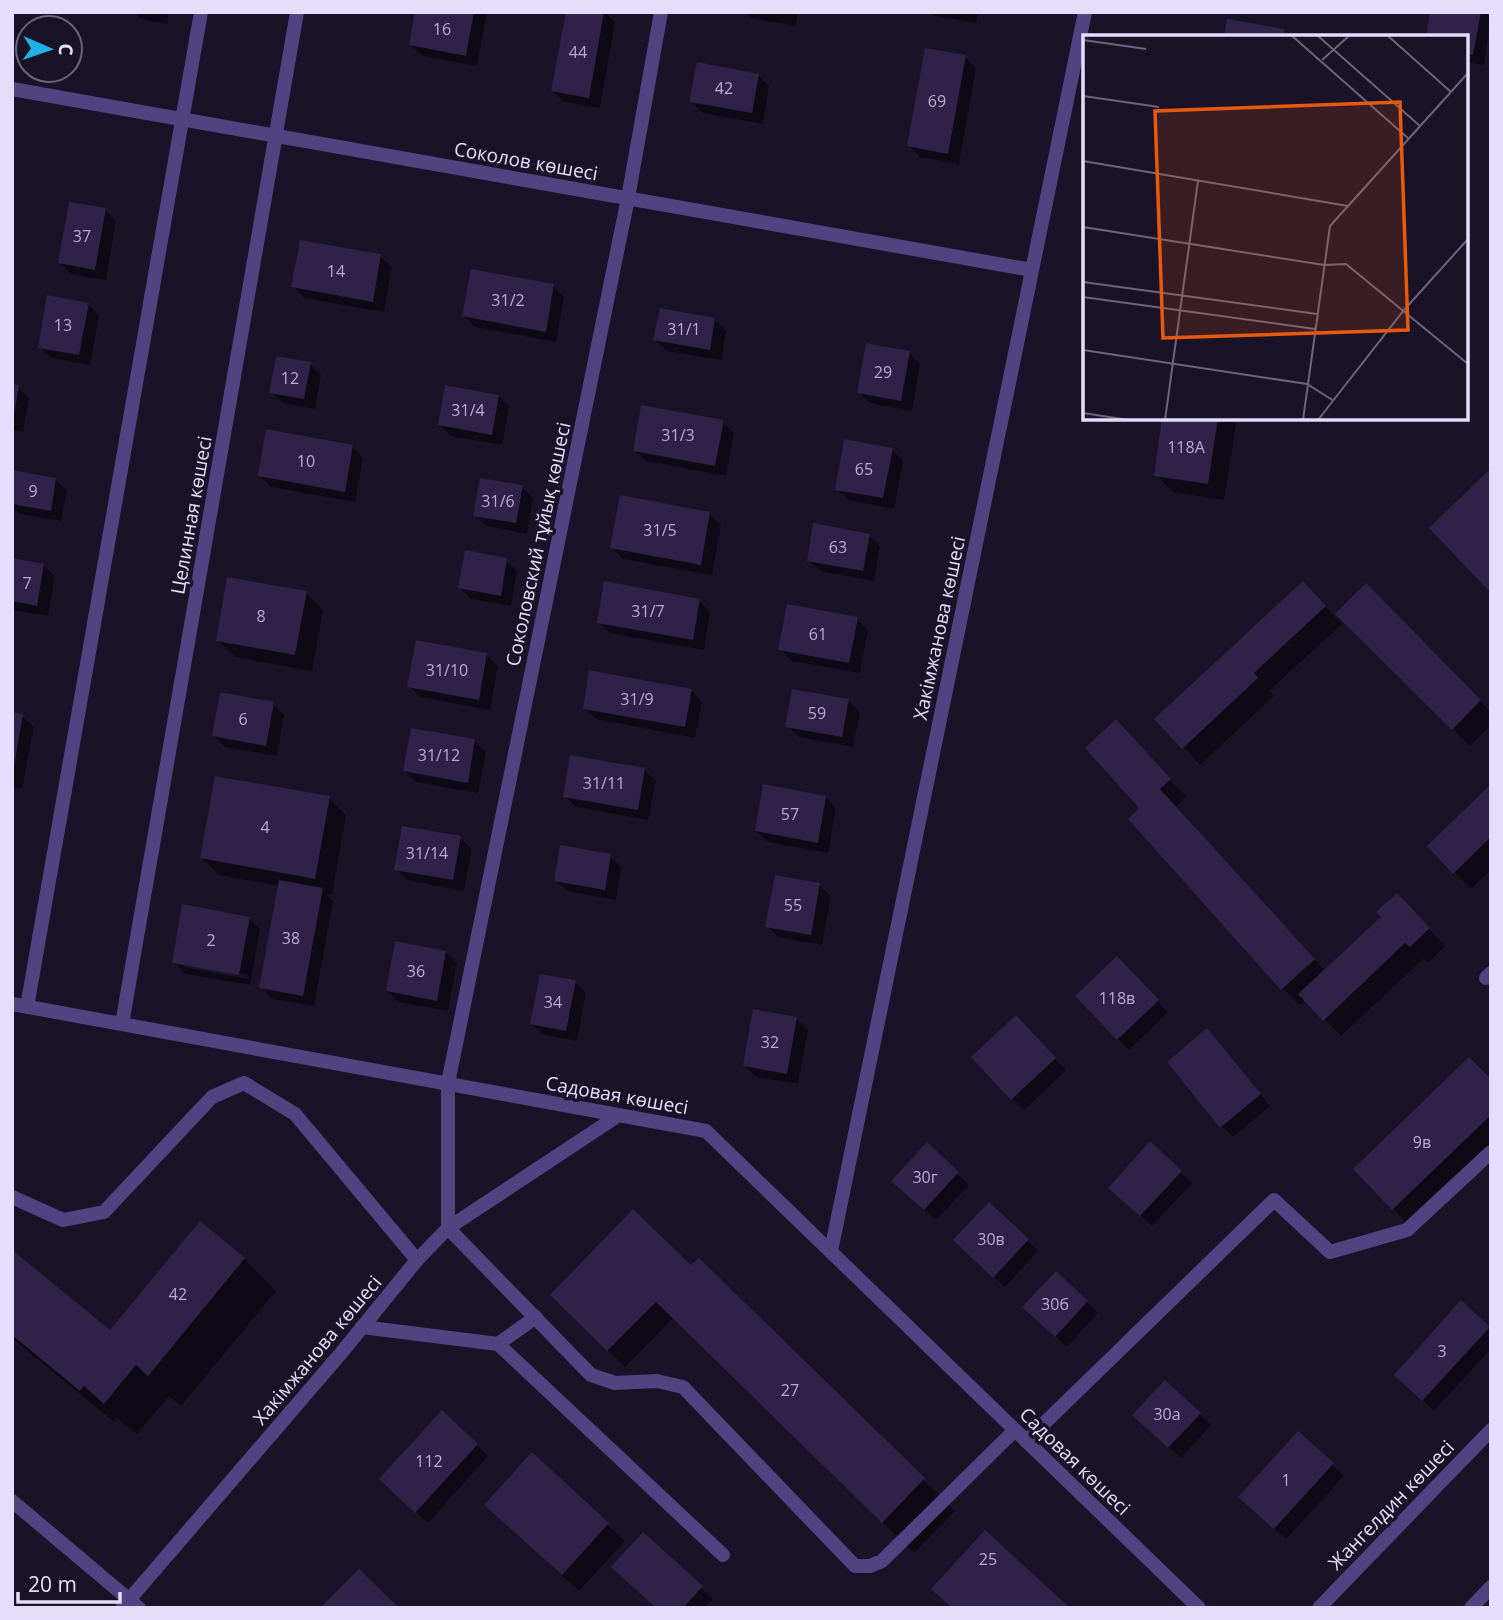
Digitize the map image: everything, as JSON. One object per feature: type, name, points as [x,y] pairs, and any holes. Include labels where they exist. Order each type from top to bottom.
[{"type":"street","points":[[20,1006],[201,12]]},
{"type":"street","name":"Целинная көшесі","points":[[122,1024],[297,12]]},
{"type":"street","name":"Соколовский тұйық көшесі","points":[[448,1083],[628,198],[661,12]]},
{"type":"street","name":"Хакімжанова көшесі","points":[[831,1251],[1085,12]]},
{"type":"street","name":"Соколов көшесі","points":[[12,89],[1032,270]]},
{"type":"street","name":"Садовая көшесі","points":[[20,1006],[706,1131],[1199,1608]]},
{"type":"street","points":[[12,1197],[63,1220],[104,1212],[212,1097],[244,1083],[295,1114],[417,1260]]},
{"type":"street","points":[[448,1083],[448,1228],[591,1376],[615,1383],[657,1381],[683,1387],[855,1566],[870,1566],[882,1561],[1274,1200],[1331,1252],[1406,1230],[1491,1152]]},
{"type":"street","name":"Хакімжанова көшесі","points":[[130,1605],[417,1260],[448,1228],[619,1115]]},
{"type":"street","points":[[498,1344],[536,1317]]},
{"type":"street","points":[[362,1327],[498,1344],[723,1555]]},
{"type":"street","name":"Жангелдин көшесі","points":[[1319,1608],[1491,1430]]},
{"type":"street","points":[[12,1501],[130,1605]]},
{"type":"street","points":[[1471,1608],[1491,1587]]},
{"type":"building","points":[[415,12],[474,12],[466,56],[409,45]]},
{"type":"building","points":[[566,12],[604,12],[589,98],[551,91]]},
{"type":"building","points":[[1430,12],[1481,12],[1473,55],[1468,54],[1468,35],[1426,35]]},
{"type":"building","points":[[1227,19],[1285,29],[1284,35],[1224,35]]},
{"type":"building","points":[[925,48],[966,55],[948,154],[907,146]]},
{"type":"building","points":[[697,62],[759,74],[752,113],[689,102]]},
{"type":"building","points":[[69,202],[106,208],[95,270],[58,263]]},
{"type":"building","points":[[300,240],[381,254],[373,302],[291,287]]},
{"type":"building","points":[[471,269],[554,284],[546,332],[462,316]]},
{"type":"building","points":[[47,295],[89,303],[79,355],[38,348]]},
{"type":"building","points":[[660,308],[715,318],[710,350],[653,340]]},
{"type":"building","points":[[866,343],[910,351],[901,401],[857,393]]},
{"type":"building","points":[[276,356],[311,362],[304,399],[269,393]]},
{"type":"building","points":[[12,384],[19,385],[14,415],[12,415]]},
{"type":"building","points":[[445,385],[499,395],[492,435],[438,425]]},
{"type":"building","points":[[641,405],[724,420],[715,466],[633,451]]},
{"type":"building","points":[[1162,420],[1218,420],[1208,484],[1154,476]]},
{"type":"building","points":[[266,429],[353,445],[345,492],[258,476]]},
{"type":"building","points":[[844,439],[893,448],[883,498],[835,490]]},
{"type":"building","points":[[1491,468],[1491,587],[1488,590],[1429,528]]},
{"type":"building","points":[[12,470],[56,478],[51,511],[12,504]]},
{"type":"building","points":[[480,478],[523,485],[516,523],[473,516]]},
{"type":"building","points":[[620,495],[710,512],[701,565],[610,548]]},
{"type":"building","points":[[813,523],[870,534],[863,571],[807,561]]},
{"type":"building","points":[[465,550],[507,558],[501,596],[458,588]]},
{"type":"building","points":[[12,558],[44,564],[37,606],[12,601]]},
{"type":"building","points":[[227,577],[307,591],[295,655],[216,641]]},
{"type":"building","points":[[604,581],[700,599],[693,640],[597,623]]},
{"type":"building","points":[[1303,581],[1326,606],[1254,673],[1258,678],[1182,749],[1154,719]]},
{"type":"building","points":[[1366,583],[1481,700],[1452,730],[1335,614]]},
{"type":"building","points":[[787,604],[858,617],[849,663],[778,650]]},
{"type":"building","points":[[416,640],[487,653],[479,700],[407,687]]},
{"type":"building","points":[[589,670],[692,689],[685,727],[583,709]]},
{"type":"building","points":[[792,689],[849,699],[842,737],[785,727]]},
{"type":"building","points":[[220,692],[274,702],[266,746],[212,736]]},
{"type":"building","points":[[12,712],[23,714],[14,767],[12,767]]},
{"type":"building","points":[[1116,719],[1171,779],[1160,789],[1315,959],[1281,990],[1128,819],[1139,808],[1085,748]]},
{"type":"building","points":[[411,728],[475,739],[468,783],[403,771]]},
{"type":"building","points":[[570,755],[645,768],[638,810],[563,797]]},
{"type":"building","points":[[215,776],[330,796],[315,879],[200,858]]},
{"type":"building","points":[[763,784],[826,796],[818,843],[755,831]]},
{"type":"building","points":[[1491,784],[1491,837],[1453,874],[1427,846]]},
{"type":"building","points":[[402,826],[461,836],[453,880],[394,870]]},
{"type":"building","points":[[560,845],[611,854],[605,890],[554,881]]},
{"type":"building","points":[[775,875],[820,883],[811,935],[765,927]]},
{"type":"building","points":[[279,880],[323,888],[303,996],[259,988]]},
{"type":"building","points":[[1397,893],[1430,928],[1410,947],[1405,943],[1323,1021],[1298,994],[1381,917],[1376,912]]},
{"type":"building","points":[[182,904],[250,917],[239,975],[172,963]]},
{"type":"building","points":[[395,941],[446,951],[437,1001],[386,991]]},
{"type":"building","points":[[1117,956],[1159,1000],[1117,1040],[1075,996]]},
{"type":"building","points":[[540,974],[576,980],[566,1031],[530,1024]]},
{"type":"building","points":[[753,1009],[797,1017],[787,1074],[743,1066]]},
{"type":"building","points":[[1016,1015],[1056,1058],[1011,1100],[971,1057]]},
{"type":"building","points":[[1207,1028],[1261,1094],[1220,1128],[1167,1062]]},
{"type":"building","points":[[1469,1057],[1491,1079],[1491,1115],[1392,1210],[1353,1169]]},
{"type":"building","points":[[1150,1141],[1182,1171],[1140,1216],[1108,1188]]},
{"type":"building","points":[[927,1142],[959,1172],[924,1210],[891,1181]]},
{"type":"building","points":[[989,1202],[1029,1239],[993,1278],[953,1240]]},
{"type":"building","points":[[633,1209],[691,1265],[699,1258],[925,1478],[882,1523],[656,1302],[607,1351],[550,1295]]},
{"type":"building","points":[[200,1221],[245,1258],[148,1376],[136,1365],[104,1404],[84,1386],[80,1391],[12,1335],[12,1250],[110,1330]]},
{"type":"building","points":[[1056,1271],[1088,1301],[1055,1337],[1022,1307]]},
{"type":"building","points":[[1461,1300],[1490,1327],[1422,1401],[1394,1375]]},
{"type":"building","points":[[1165,1380],[1201,1413],[1168,1448],[1132,1415]]},
{"type":"building","points":[[442,1410],[478,1444],[415,1513],[379,1479]]},
{"type":"building","points":[[1298,1431],[1334,1463],[1274,1529],[1238,1497]]},
{"type":"building","points":[[532,1452],[609,1523],[562,1575],[484,1505]]},
{"type":"building","points":[[985,1530],[1070,1608],[952,1608],[931,1589]]},
{"type":"building","points":[[643,1532],[703,1586],[683,1608],[656,1608],[611,1567]]},
{"type":"building","points":[[359,1569],[399,1608],[326,1608],[323,1605]]}]
